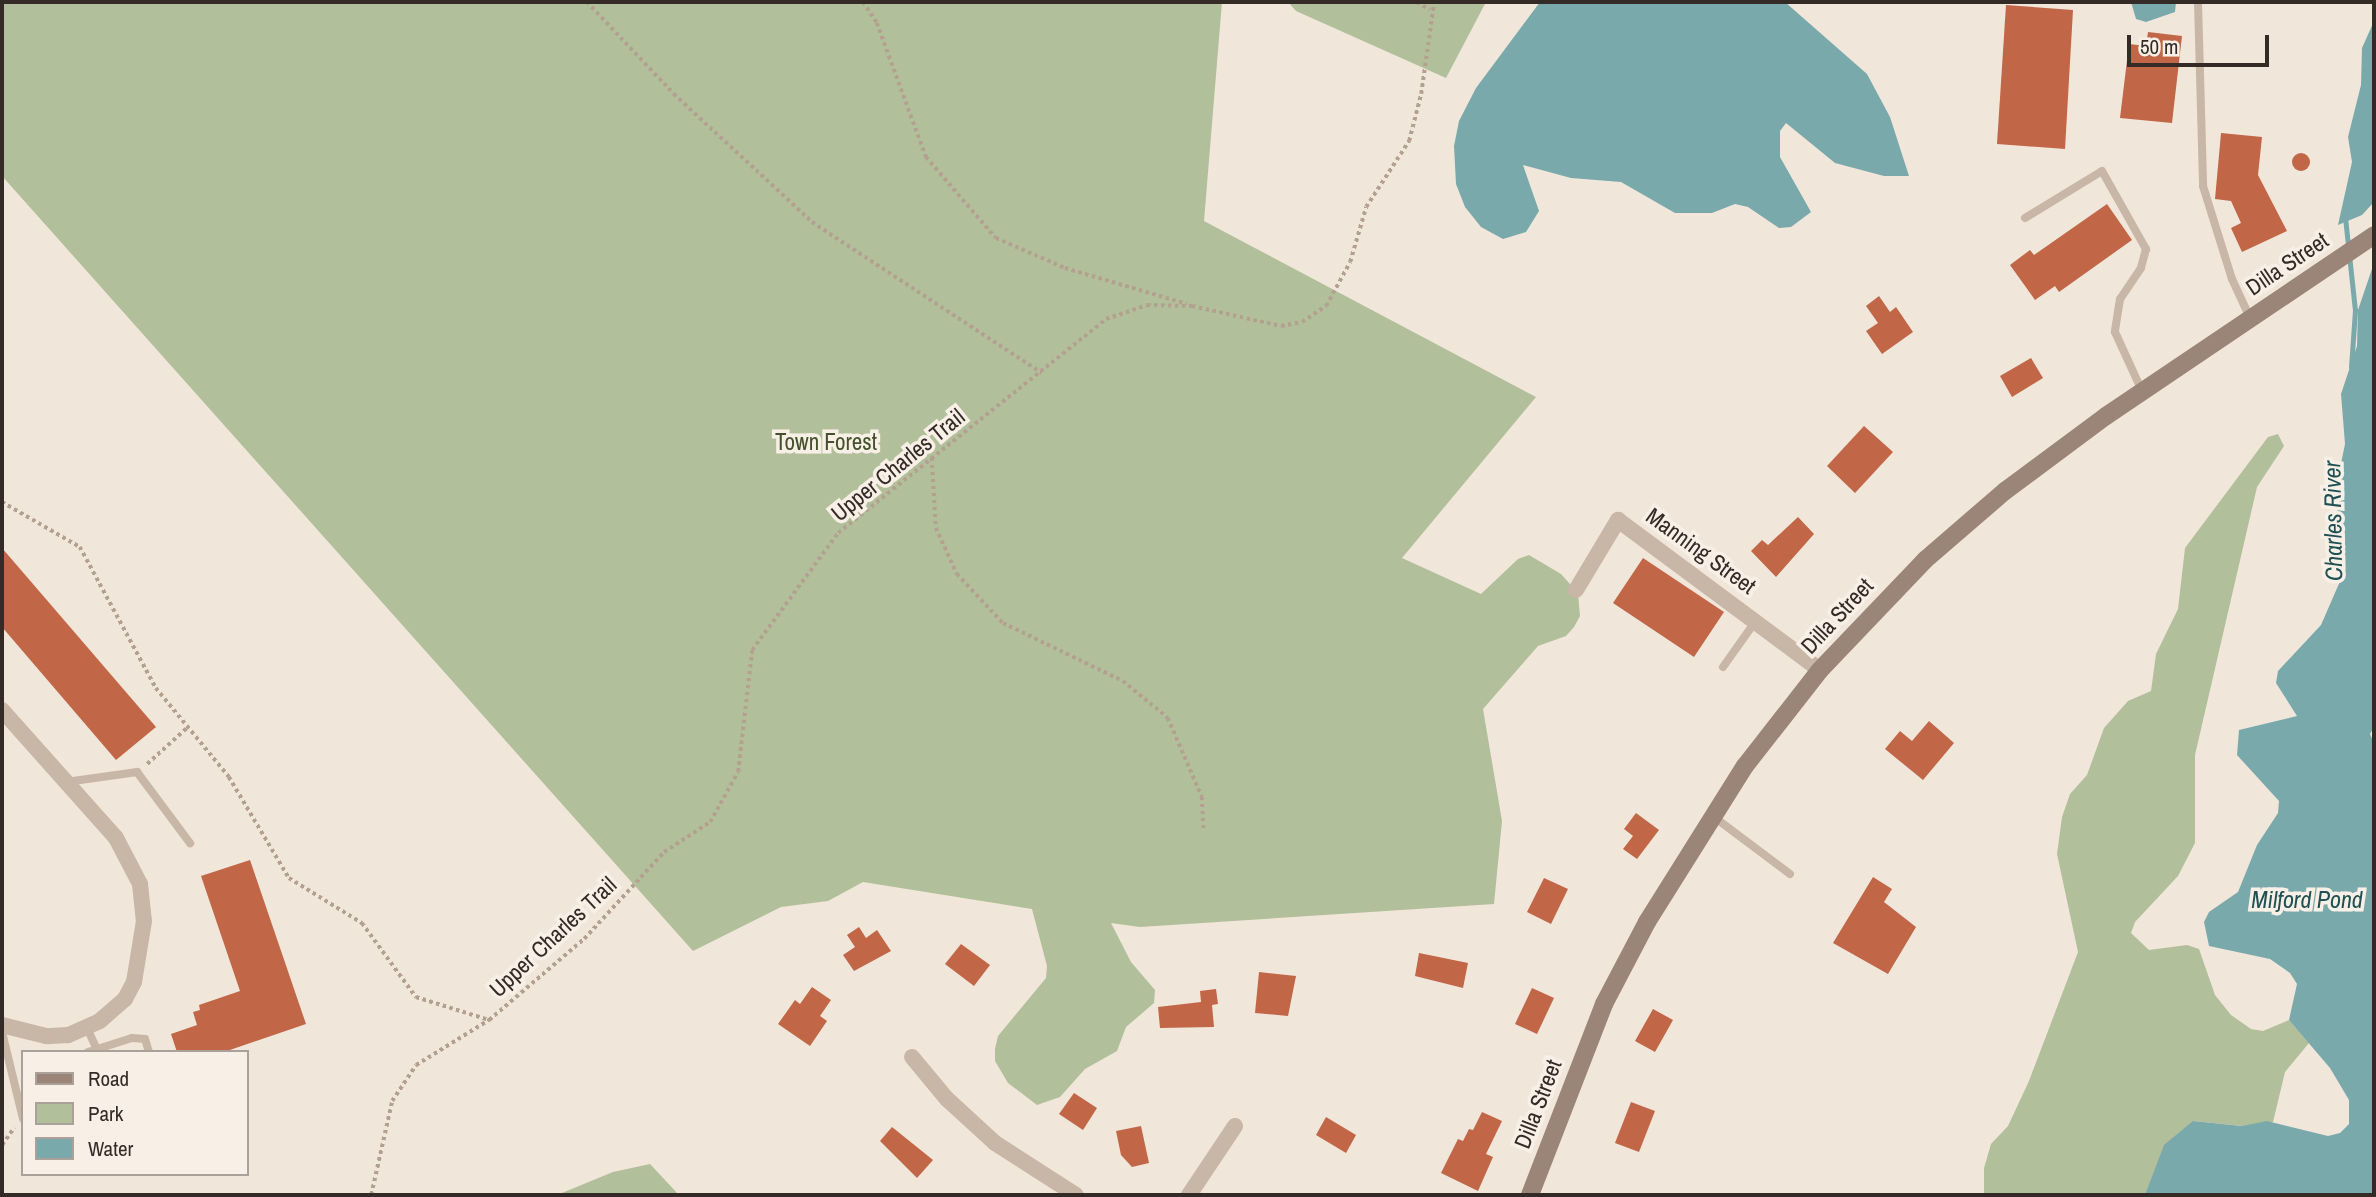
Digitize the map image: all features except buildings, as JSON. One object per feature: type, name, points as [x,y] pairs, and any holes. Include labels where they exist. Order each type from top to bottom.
[{"type":"main road","name":"Dilla Street","points":[[1530,1195],[1608,996],[1712,816],[1762,743],[1821,670],[1895,590],[1974,516],[2142,391],[2369,239]]},
{"type":"street","name":"Manning Street","points":[[1576,590],[1618,520],[1757,619],[1821,670]]},
{"type":"street","points":[[2,710],[116,838],[140,884],[144,921],[134,982],[113,1011],[87,1028],[46,1036],[2,1025]]},
{"type":"street","points":[[912,1057],[947,1098],[995,1143],[1076,1195]]},
{"type":"street","points":[[1189,1195],[1235,1126]]},
{"type":"lane","points":[[2198,2],[2203,186],[2232,279],[2250,318]]},
{"type":"lane","points":[[2025,218],[2102,172],[2146,249],[2141,268],[2120,299],[2115,332],[2142,391]]},
{"type":"lane","points":[[1723,667],[1757,619]]},
{"type":"lane","points":[[66,782],[137,772],[190,844]]},
{"type":"lane","points":[[1712,816],[1790,874]]},
{"type":"lane","points":[[87,1028],[92,1050],[145,1039],[148,1050]]},
{"type":"lane","points":[[2,1032],[21,1114]]},
{"type":"lane","points":[[13,1074],[21,1072]]},
{"type":"path","points":[[587,2],[674,94],[812,222],[1042,373]]},
{"type":"path","points":[[863,2],[877,23],[926,157],[996,238],[1065,268],[1192,306]]},
{"type":"path","points":[[1417,2],[1430,10]]},
{"type":"path","name":"Upper Charles Trail","points":[[371,1195],[392,1101],[416,1065],[489,1020],[584,939],[664,852],[710,822],[738,772],[752,650],[838,533],[1042,373],[1106,319],[1147,304],[1192,306],[1281,326],[1302,322],[1326,306],[1350,262],[1366,207],[1409,141],[1421,94],[1430,10],[1434,2]]},
{"type":"path","points":[[932,458],[936,528],[957,574],[1003,623],[1123,681],[1168,718],[1202,797],[1204,831]]},
{"type":"path","points":[[2,502],[80,547],[156,688],[229,777],[289,878],[362,923],[416,997],[489,1020]]},
{"type":"path","points":[[137,772],[188,727]]},
{"type":"path","points":[[2,1145],[21,1120]]},
{"type":"green space","name":"Town Forest","points":[[2,2],[1222,2],[1204,221],[1536,397],[1402,558],[1481,594],[1518,559],[1529,555],[1561,574],[1578,593],[1580,616],[1574,627],[1566,636],[1538,646],[1483,709],[1502,821],[1494,904],[1140,927],[1111,923],[1131,962],[1155,990],[1154,1003],[1126,1027],[1117,1051],[1085,1069],[1060,1097],[1037,1105],[1008,1083],[995,1061],[998,1036],[1046,978],[1047,966],[1032,909],[863,882],[828,901],[781,907],[693,951],[2,176]]},
{"type":"green space","points":[[1288,2],[1486,2],[1446,78],[1296,11]]},
{"type":"green space","points":[[2278,434],[2284,446],[2257,487],[2195,755],[2195,843],[2178,876],[2135,922],[2131,933],[2149,950],[2187,945],[2199,949],[2215,995],[2231,1015],[2251,1029],[2263,1031],[2289,1020],[2309,1043],[2285,1072],[2273,1122],[2243,1126],[2193,1121],[2145,1195],[1984,1195],[1984,1168],[1991,1144],[2008,1126],[2029,1081],[2078,952],[2057,854],[2062,817],[2070,794],[2087,775],[2104,728],[2128,701],[2151,691],[2156,654],[2178,609],[2185,548],[2268,437]]},
{"type":"green space","points":[[650,1164],[679,1195],[557,1195],[613,1172]]},
{"type":"water","points":[[1540,2],[1785,2],[1867,74],[1890,117],[1909,176],[1884,176],[1835,163],[1786,123],[1780,131],[1780,157],[1811,212],[1791,227],[1779,228],[1748,207],[1735,204],[1712,213],[1675,213],[1621,182],[1571,178],[1523,165],[1539,211],[1526,232],[1503,239],[1481,227],[1465,207],[1456,184],[1454,146],[1459,121],[1476,88]]},
{"type":"water","points":[[2131,2],[2176,2],[2175,12],[2146,22],[2136,19]]},
{"type":"water","points":[[2374,21],[2374,202],[2362,215],[2338,225],[2352,162],[2348,137],[2361,85],[2362,48]]},
{"type":"water","name":"Milford Pond","points":[[2374,263],[2374,727],[2370,734],[2374,743],[2374,1195],[2145,1195],[2164,1145],[2193,1121],[2242,1126],[2267,1121],[2328,1136],[2340,1133],[2349,1124],[2349,1100],[2330,1068],[2289,1020],[2297,984],[2290,973],[2270,959],[2209,946],[2204,922],[2209,912],[2238,892],[2257,845],[2278,813],[2279,801],[2237,755],[2239,730],[2297,716],[2276,683],[2278,671],[2321,625],[2341,579],[2344,555],[2335,493],[2345,444],[2341,394],[2357,346],[2358,310]]},
{"type":"waterway","name":"Charles River","points":[[2345,217],[2355,310],[2351,367]]}]
